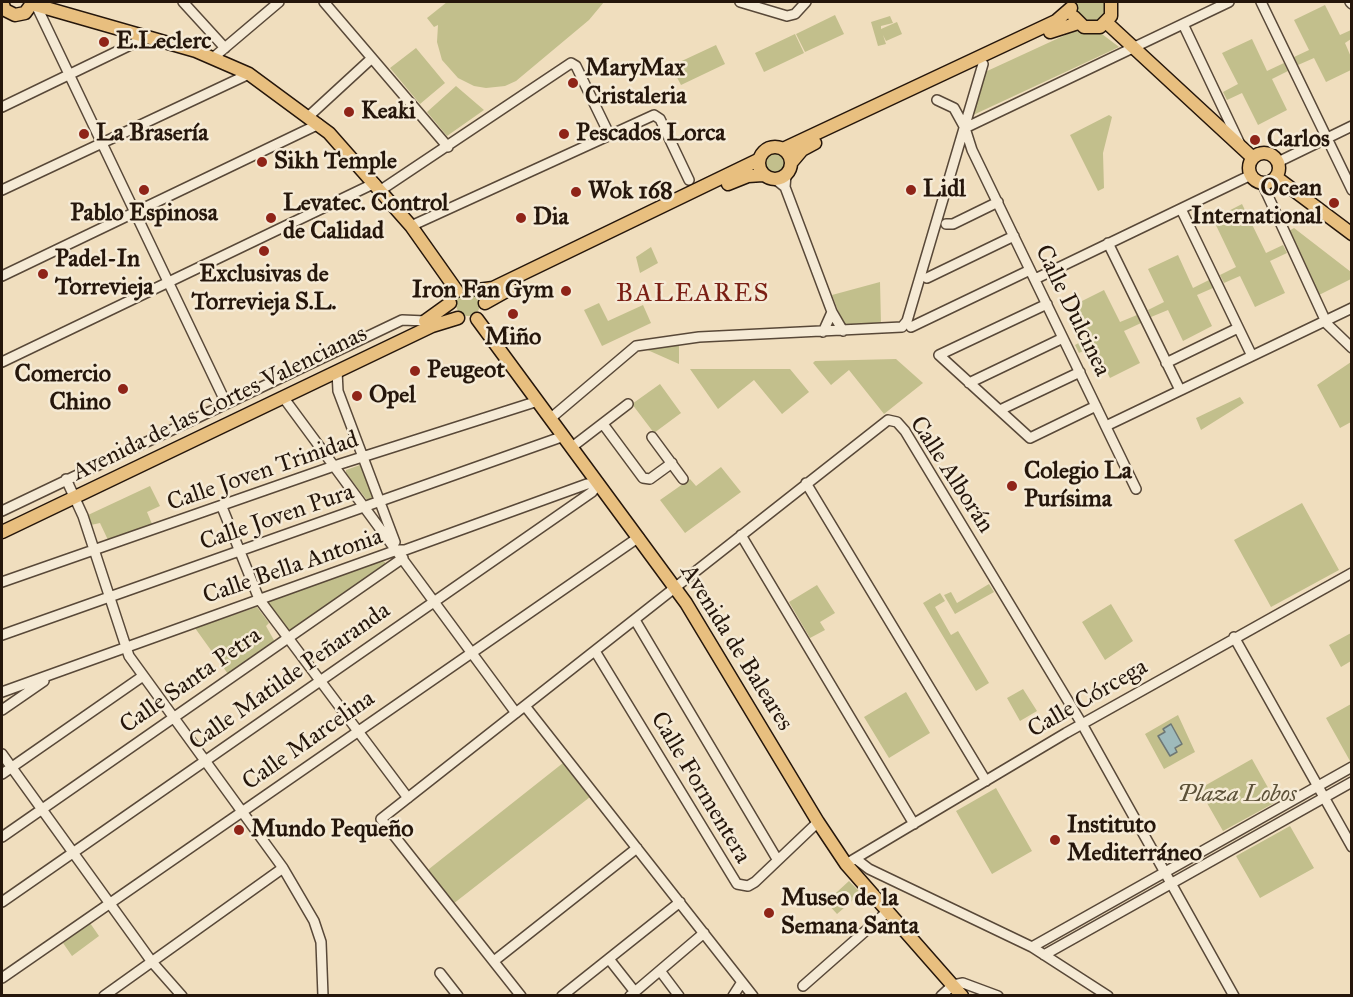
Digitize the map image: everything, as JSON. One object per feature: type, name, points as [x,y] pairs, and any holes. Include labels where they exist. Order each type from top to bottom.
[{"type":"main road","points":[[2,4],[10,13],[20,15],[34,4],[214,57],[249,74],[320,124],[378,186],[411,226],[457,291]]},
{"type":"main road","points":[[485,303],[735,181],[780,176],[808,147],[1059,28],[1078,23],[1092,29],[1107,23],[1114,4]]},
{"type":"main road","points":[[478,291],[493,288],[758,160],[768,148],[783,149],[1056,21],[1072,5],[1078,23]]},
{"type":"main road","points":[[1107,23],[1253,158]]},
{"type":"main road","points":[[780,176],[783,149]]},
{"type":"main road","points":[[1265,153],[1273,156],[1278,162],[1279,170],[1276,177],[1262,183],[1251,175],[1249,168],[1253,158],[1265,153]]},
{"type":"main road","points":[[758,160],[780,176]]},
{"type":"main road","points":[[1276,177],[1352,234]]},
{"type":"main road","points":[[470,287],[478,291],[485,303],[482,313],[477,319],[468,321],[458,318],[451,310],[450,303],[457,291],[470,287]]},
{"type":"main road","name":"Avenida de las Cortes Valencianas","points":[[2,524],[426,321],[450,303]]},
{"type":"main road","name":"Avenida de las Cortes Valencianas","points":[[2,532],[71,489],[283,397],[432,326],[458,318]]},
{"type":"main road","name":"Avenida de Baleares","points":[[477,319],[675,587],[818,822],[851,862],[887,912],[962,996]]},
{"type":"street","points":[[183,2],[225,48]]},
{"type":"street","points":[[214,57],[279,2]]},
{"type":"street","points":[[324,2],[448,147]]},
{"type":"street","points":[[740,2],[787,16],[795,14],[806,2]]},
{"type":"street","points":[[964,128],[1229,2]]},
{"type":"street","points":[[1261,2],[1352,190]]},
{"type":"street","points":[[34,4],[226,403]]},
{"type":"street","points":[[1183,24],[1242,147]]},
{"type":"street","points":[[2,107],[147,37]]},
{"type":"street","points":[[309,116],[372,58]]},
{"type":"street","points":[[2,362],[168,282],[378,186],[448,147],[572,63],[576,66],[610,136]]},
{"type":"street","points":[[551,418],[636,346],[699,337],[898,328],[907,321],[983,64]]},
{"type":"street","points":[[2,190],[249,74]]},
{"type":"street","name":"Calle Dulcinea","points":[[938,100],[959,113],[972,150],[1136,489]]},
{"type":"street","points":[[411,226],[653,116],[658,116],[689,180]]},
{"type":"street","points":[[2,276],[320,124]]},
{"type":"street","points":[[1278,162],[1352,126]]},
{"type":"street","points":[[911,327],[1108,243],[1251,175]]},
{"type":"street","points":[[780,176],[832,312],[843,331]]},
{"type":"street","points":[[1262,183],[1325,320],[1331,330],[1352,348]]},
{"type":"street","points":[[946,224],[952,224],[998,202]]},
{"type":"street","points":[[1181,209],[1252,356]]},
{"type":"street","points":[[927,278],[1014,236]]},
{"type":"street","points":[[1108,243],[1179,390]]},
{"type":"street","points":[[1047,304],[939,355],[1030,438],[1096,406]]},
{"type":"street","points":[[1106,426],[1352,308]]},
{"type":"street","points":[[823,332],[832,312]]},
{"type":"street","name":"Avenida de las Cortes Valencianas","points":[[2,511],[71,489],[226,403],[402,320],[426,321]]},
{"type":"street","points":[[1167,363],[1239,328]]},
{"type":"street","points":[[969,382],[1063,338]]},
{"type":"street","points":[[337,371],[338,392],[365,456],[400,554]]},
{"type":"street","points":[[1000,410],[1080,372]]},
{"type":"street","points":[[283,397],[516,713]]},
{"type":"street","name":"Calle Joven Trinidad","points":[[2,582],[94,552],[334,466],[538,401]]},
{"type":"street","points":[[572,447],[628,404]]},
{"type":"street","name":"Calle Alborán","points":[[494,961],[381,819],[884,421],[893,421],[905,431],[1082,724],[1234,996]]},
{"type":"street","points":[[603,424],[645,479],[650,479],[672,463]]},
{"type":"street","name":"Calle Joven Pura","points":[[2,635],[564,436]]},
{"type":"street","points":[[652,436],[683,479]]},
{"type":"street","name":"Calle Bella Antonia","points":[[2,692],[259,599],[400,554],[405,550],[587,484],[599,483]]},
{"type":"street","name":"Calle Matilde Peñaranda","points":[[2,902],[592,492],[599,483]]},
{"type":"street","points":[[806,483],[986,781]]},
{"type":"street","points":[[71,489],[125,646],[143,676],[283,868],[317,928],[321,949],[323,996]]},
{"type":"street","points":[[222,507],[259,599],[408,798]]},
{"type":"street","points":[[741,535],[914,824]]},
{"type":"street","name":"Calle Marcelina","points":[[2,978],[639,537]]},
{"type":"street","name":"Calle Santa Petra","points":[[2,837],[288,637],[400,554]]},
{"type":"street","name":"Calle Córcega","points":[[851,862],[1082,724],[1352,573]]},
{"type":"street","points":[[635,620],[777,860]]},
{"type":"street","points":[[1234,638],[1352,847]]},
{"type":"street","name":"Calle Formentera","points":[[595,651],[734,881],[740,885],[752,884],[818,822]]},
{"type":"street","points":[[2,710],[56,673]]},
{"type":"street","points":[[2,774],[143,676]]},
{"type":"street","points":[[525,706],[753,996]]},
{"type":"street","points":[[2,754],[152,962],[182,996]]},
{"type":"street","points":[[1032,947],[1352,767]]},
{"type":"street","points":[[1044,955],[1352,782]]},
{"type":"street","points":[[521,996],[494,961],[638,848]]},
{"type":"street","points":[[851,862],[1032,947],[1108,996]]},
{"type":"street","points":[[104,996],[283,868]]},
{"type":"street","points":[[562,996],[680,902]]},
{"type":"street","points":[[803,986],[887,912]]},
{"type":"street","points":[[609,959],[633,994],[704,933]]},
{"type":"street","points":[[661,972],[679,996]]},
{"type":"street","points":[[440,973],[458,996]]},
{"type":"street","points":[[734,996],[742,982]]},
{"type":"street","points":[[941,996],[953,985],[968,984],[998,996]]},
{"type":"green space","points":[[447,2],[604,2],[589,20],[516,81],[505,86],[486,88],[474,86],[458,78],[442,60],[437,42],[438,25],[434,27],[427,18]]},
{"type":"green space","points":[[1077,2],[1107,2],[1108,11],[1094,25],[1080,20],[1075,11]]},
{"type":"green space","points":[[1325,5],[1340,35],[1351,30],[1351,39],[1345,43],[1351,57],[1351,70],[1326,82],[1314,58],[1298,65],[1294,57],[1309,50],[1294,20]]},
{"type":"green space","points":[[835,15],[844,34],[805,52],[796,34]]},
{"type":"green space","points":[[890,16],[893,23],[881,26],[881,29],[897,22],[902,34],[886,41],[883,35],[886,44],[878,46],[871,22]]},
{"type":"green space","points":[[1074,31],[1102,34],[1119,47],[971,116],[985,72]]},
{"type":"green space","points":[[795,34],[804,53],[764,72],[755,53]]},
{"type":"green space","points":[[1252,39],[1267,71],[1284,63],[1288,71],[1272,79],[1287,110],[1258,125],[1242,93],[1227,100],[1223,92],[1238,84],[1222,53]]},
{"type":"green space","points":[[716,45],[725,64],[681,85],[671,66]]},
{"type":"green space","points":[[416,48],[445,83],[420,104],[390,68]]},
{"type":"green space","points":[[456,86],[484,110],[447,136],[427,112]]},
{"type":"green space","points":[[1109,115],[1112,117],[1103,153],[1104,188],[1098,191],[1070,135]]},
{"type":"green space","points":[[775,150],[784,154],[788,163],[784,172],[775,176],[766,172],[762,163],[766,154]]},
{"type":"green space","points":[[1242,204],[1266,253],[1283,245],[1287,253],[1270,261],[1285,293],[1255,307],[1240,276],[1224,283],[1220,275],[1236,267],[1213,219]]},
{"type":"green space","points":[[1294,228],[1351,272],[1351,279],[1319,295],[1289,231]]},
{"type":"green space","points":[[651,247],[658,263],[640,273],[636,257]]},
{"type":"green space","points":[[1178,255],[1193,288],[1209,280],[1213,288],[1197,295],[1212,326],[1183,341],[1168,310],[1151,317],[1148,310],[1164,302],[1148,269]]},
{"type":"green space","points":[[880,282],[881,324],[847,325],[842,321],[832,295]]},
{"type":"green space","points":[[1104,290],[1120,322],[1137,315],[1141,323],[1124,331],[1140,363],[1110,378],[1094,346],[1079,353],[1075,345],[1090,337],[1074,305]]},
{"type":"green space","points":[[463,292],[473,292],[480,299],[480,309],[473,316],[463,316],[456,309],[456,299]]},
{"type":"green space","points":[[599,303],[608,321],[643,305],[651,323],[602,346],[584,310]]},
{"type":"green space","points":[[679,344],[679,364],[643,348]]},
{"type":"green space","points":[[896,359],[923,383],[884,414],[849,370],[831,385],[813,363],[815,361]]},
{"type":"green space","points":[[1351,362],[1351,422],[1340,428],[1317,385]]},
{"type":"green space","points":[[690,369],[790,369],[809,392],[782,414],[754,380],[718,409]]},
{"type":"green space","points":[[660,384],[681,413],[654,433],[632,404]]},
{"type":"green space","points":[[1240,397],[1244,403],[1201,430],[1196,418]]},
{"type":"green space","points":[[360,465],[373,498],[367,500],[346,473],[346,470]]},
{"type":"green space","points":[[721,467],[741,492],[685,533],[660,500],[690,479],[696,486]]},
{"type":"green space","points":[[150,486],[160,506],[147,512],[152,524],[108,540],[100,523],[91,525],[88,515]]},
{"type":"green space","points":[[1302,503],[1339,570],[1271,607],[1234,540]]},
{"type":"green space","points":[[382,561],[385,562],[385,566],[290,632],[267,602]]},
{"type":"green space","points":[[989,584],[994,592],[955,614],[944,595],[951,592],[957,603]]},
{"type":"green space","points":[[817,585],[835,613],[820,622],[825,630],[810,638],[789,602]]},
{"type":"green space","points":[[940,593],[945,601],[935,607],[951,635],[958,631],[989,683],[976,691],[923,603]]},
{"type":"green space","points":[[1111,604],[1133,641],[1105,660],[1082,622]]},
{"type":"green space","points":[[257,607],[269,623],[266,626],[275,642],[228,674],[195,628]]},
{"type":"green space","points":[[1351,633],[1351,661],[1341,667],[1329,645]]},
{"type":"green space","points":[[1023,689],[1037,711],[1020,721],[1007,698]]},
{"type":"green space","points":[[906,692],[930,733],[889,758],[864,717]]},
{"type":"green space","points":[[1351,704],[1352,760],[1350,761],[1326,718]]},
{"type":"green space","points":[[1178,715],[1195,752],[1164,769],[1145,734]]},
{"type":"green space","name":"Plaza Lobos","points":[[1252,759],[1276,802],[1223,831],[1199,789]]},
{"type":"green space","points":[[563,763],[590,797],[453,904],[428,872],[429,869]]},
{"type":"green space","points":[[996,788],[1032,851],[992,874],[956,811]]},
{"type":"green space","name":"Plaza Lobos","points":[[1290,826],[1314,868],[1260,898],[1236,856]]},
{"type":"green space","points":[[849,881],[861,893],[837,914],[826,902]]},
{"type":"green space","points":[[90,923],[99,936],[72,956],[63,943]]},
{"type":"water","points":[[1171,724],[1182,744],[1175,748],[1177,752],[1170,756],[1158,736],[1165,732],[1163,729]]},
{"type":"place","name":"E.Leclerc","points":[[104,42]]},
{"type":"place","name":"MaryMax Cristaleria","points":[[573,83]]},
{"type":"place","name":"Keaki","points":[[349,112]]},
{"type":"place","name":"La Brasería","points":[[84,134]]},
{"type":"place","name":"Pescados Lorca","points":[[564,134]]},
{"type":"place","name":"Carlos","points":[[1255,140]]},
{"type":"place","name":"Sikh Temple","points":[[262,162]]},
{"type":"place","name":"Pablo Espinosa","points":[[144,190]]},
{"type":"place","name":"Lidl","points":[[911,190]]},
{"type":"place","name":"Wok 168","points":[[576,192]]},
{"type":"place","name":"Ocean International","points":[[1334,203]]},
{"type":"place","name":"Levatec. Control de Calidad","points":[[271,218]]},
{"type":"place","name":"Dia","points":[[521,218]]},
{"type":"place","name":"Exclusivas de Torrevieja S.L.","points":[[264,251]]},
{"type":"place","name":"Padel-In Torrevieja","points":[[43,274]]},
{"type":"place","name":"Iron Fan Gym","points":[[566,291]]},
{"type":"place","name":"Miño","points":[[513,314]]},
{"type":"place","name":"Peugeot","points":[[415,371]]},
{"type":"place","name":"Comercio Chino","points":[[123,389]]},
{"type":"place","name":"Opel","points":[[357,396]]},
{"type":"place","name":"Colegio La Purísima","points":[[1012,486]]},
{"type":"place","name":"Mundo Pequeño","points":[[239,830]]},
{"type":"place","name":"Instituto Mediterráneo","points":[[1055,840]]},
{"type":"place","name":"Museo de la Semana Santa","points":[[769,913]]},
{"type":"district","name":"BALEARES","points":[[693,295]]}]
